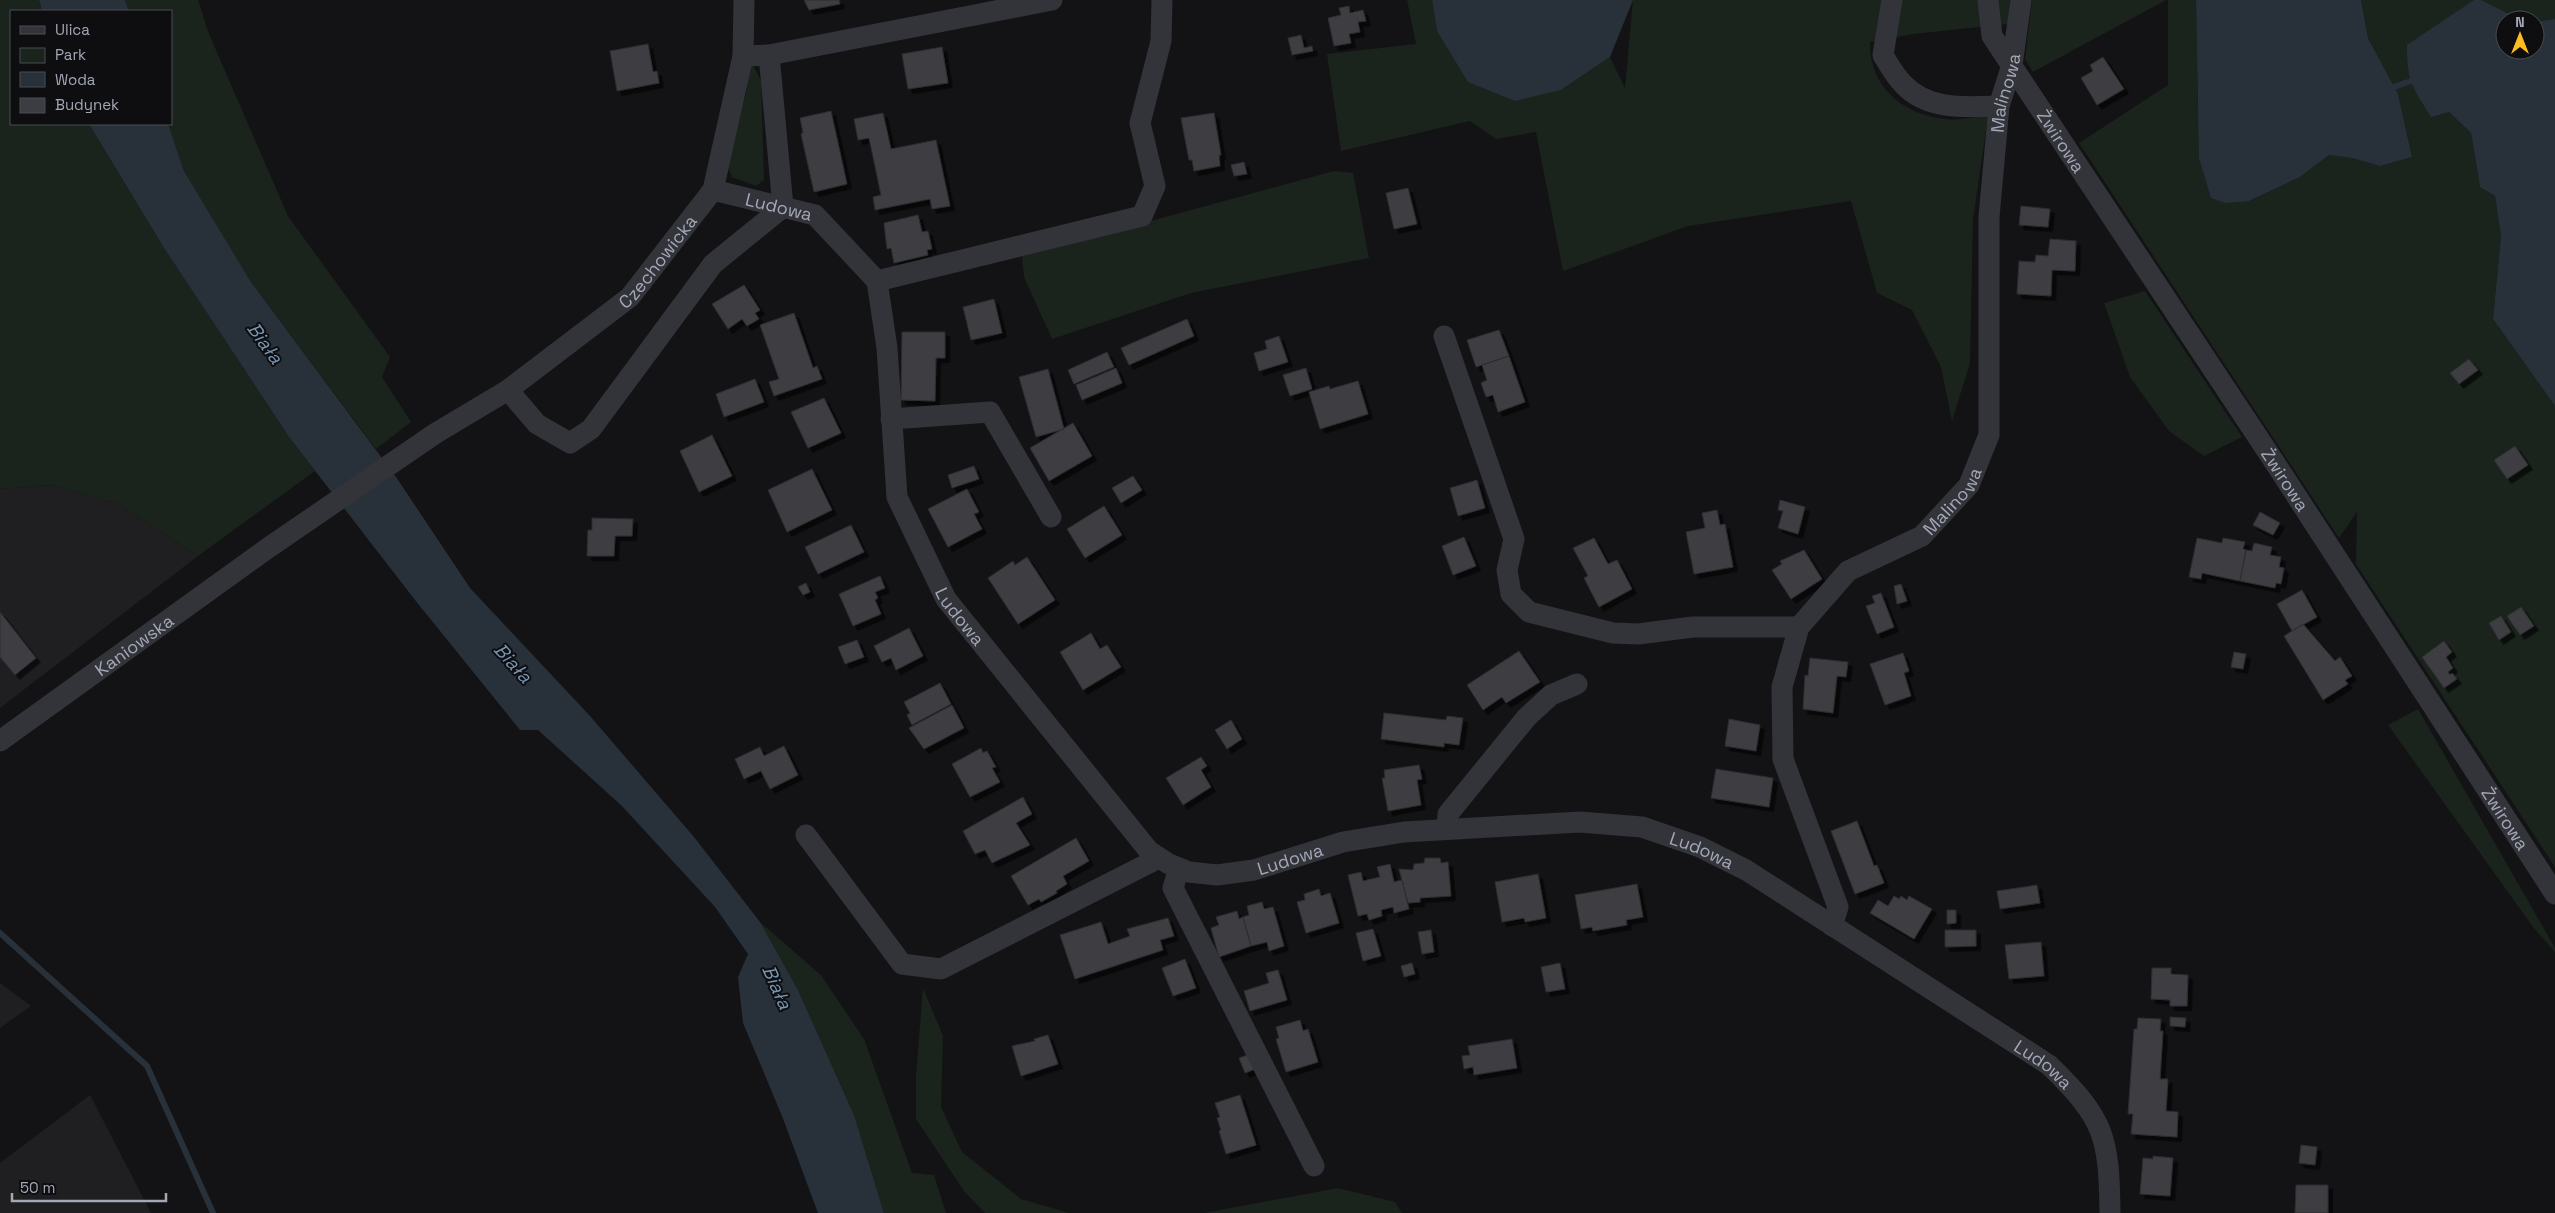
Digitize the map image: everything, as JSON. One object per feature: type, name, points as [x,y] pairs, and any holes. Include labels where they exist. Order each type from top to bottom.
[{"type":"street","name":"Czechowicka","points":[[436,433],[508,390],[630,297],[713,190],[743,56],[744,0]]},
{"type":"street","points":[[743,56],[769,56],[1052,0]]},
{"type":"street","points":[[877,281],[1142,216],[1155,186],[1140,124],[1161,41],[1162,0]]},
{"type":"street","points":[[1892,0],[1883,56],[1904,85],[1924,98],[1950,108],[1999,106]]},
{"type":"street","name":"Żwirowa","points":[[1988,0],[1992,36],[2276,463],[2555,894]]},
{"type":"street","name":"Malinowa","points":[[1832,926],[1838,907],[1783,759],[1782,687],[1799,627],[1848,571],[1922,536],[1969,485],[1989,436],[1989,217],[1999,106],[2012,65],[2021,0]]},
{"type":"street","points":[[508,390],[537,424],[570,443],[591,429],[713,264],[784,207],[769,56]]},
{"type":"street","name":"Ludowa","points":[[713,190],[815,215],[877,281],[887,348],[897,497],[946,599],[1139,841],[1159,858],[1180,868],[1201,874],[1233,874],[1254,870],[1307,852],[1369,837],[1447,829],[1580,822],[1642,827],[1681,839],[1721,857],[1832,926],[1931,992],[2029,1051],[2068,1084],[2097,1121],[2105,1141],[2109,1162],[2110,1213]]},
{"type":"street","points":[[1444,336],[1514,539],[1507,570],[1512,594],[1529,612],[1613,633],[1638,634],[1693,627],[1799,627]]},
{"type":"street","points":[[891,419],[990,412],[1051,517]]},
{"type":"street","name":"Kaniowska","points":[[0,741],[268,548],[436,433]]},
{"type":"street","points":[[1447,829],[1448,814],[1527,717],[1551,695],[1577,684]]},
{"type":"street","points":[[806,835],[902,964],[941,969],[1159,858]]},
{"type":"street","points":[[1180,868],[1173,888],[1314,1166]]},
{"type":"shaded area","points":[[51,485],[116,503],[198,556],[0,708],[0,489]]},
{"type":"shaded area","points":[[0,983],[31,1006],[0,1028]]},
{"type":"shaded area","points":[[90,1095],[151,1213],[0,1213],[0,1163]]},
{"type":"green space","points":[[0,0],[39,0],[42,10],[10,10],[10,125],[90,125],[164,248],[289,437],[315,471],[198,556],[116,503],[51,485],[0,489]]},
{"type":"green space","points":[[125,0],[198,0],[209,34],[288,216],[390,357],[382,377],[411,422],[376,449],[251,282],[184,171],[168,125],[172,125],[172,10],[129,10]]},
{"type":"green space","points":[[1407,0],[1432,0],[1437,31],[1561,90],[1610,57],[1625,88],[1633,0],[2010,0],[2008,24],[1913,34],[1870,42],[1871,58],[1875,72],[1891,96],[1903,104],[1915,111],[1945,119],[1988,116],[1973,220],[1970,363],[1952,421],[1941,367],[1912,310],[1877,293],[1851,201],[1688,226],[1563,271],[1536,132],[1496,139],[1470,121],[1341,151],[1327,54],[1416,44]]},
{"type":"green space","points":[[2032,0],[2166,0],[2033,72],[2025,59]]},
{"type":"green space","points":[[2168,0],[2196,0],[2198,111],[2249,201],[2300,177],[2329,155],[2352,158],[2380,166],[2412,157],[2398,94],[2368,38],[2361,0],[2474,0],[2449,112],[2471,133],[2480,187],[2495,196],[2501,236],[2493,319],[2555,406],[2555,867],[2356,564],[2357,512],[2339,538],[2079,143],[2168,85]]},
{"type":"green space","points":[[2481,0],[2555,0],[2555,19],[2545,20],[2545,10],[2501,10]]},
{"type":"green space","points":[[751,61],[761,81],[764,180],[756,186],[732,177],[726,163],[746,94]]},
{"type":"green space","points":[[1334,171],[1353,173],[1369,258],[1191,293],[1052,339],[1024,277],[1022,256]]},
{"type":"green space","points":[[2145,291],[2242,437],[2204,456],[2169,431],[2130,377],[2104,303]]},
{"type":"green space","points":[[2418,709],[2555,948],[2555,952],[2533,927],[2388,725]]},
{"type":"green space","points":[[760,922],[821,975],[864,1039],[912,1173],[934,1175],[946,1213],[884,1213],[854,1115],[798,990]]},
{"type":"green space","points":[[923,988],[943,1036],[941,1107],[962,1152],[1021,1199],[1069,1213],[985,1213],[964,1191],[916,1119],[916,1075]]},
{"type":"green space","points":[[1338,1188],[1395,1202],[1402,1213],[1204,1213]]},
{"type":"water","points":[[39,0],[125,0],[129,10],[42,10]]},
{"type":"water","points":[[1432,0],[1633,0],[1610,57],[1561,90],[1515,101],[1468,82],[1437,31]]},
{"type":"water","points":[[2196,0],[2361,0],[2368,38],[2398,94],[2412,157],[2380,166],[2352,158],[2329,155],[2300,177],[2249,201],[2225,203],[2211,198],[2199,158]]},
{"type":"water","points":[[2474,0],[2481,0],[2501,10],[2495,10],[2495,60],[2545,60],[2545,20],[2555,19],[2555,406],[2493,319],[2501,236],[2495,196],[2480,187],[2471,133],[2449,112],[2431,117],[2412,83],[2408,68],[2407,45]]},
{"type":"water","name":"Biała","points":[[90,125],[168,125],[184,171],[251,282],[396,477],[470,588],[590,716],[694,837],[760,922],[798,990],[854,1115],[884,1213],[818,1213],[782,1116],[743,1023],[738,977],[748,954],[715,907],[622,806],[538,730],[520,730],[415,600],[289,437],[164,248]]},
{"type":"building","points":[[804,0],[839,0],[840,4],[809,10]]},
{"type":"building","points":[[1349,6],[1350,13],[1363,10],[1366,21],[1358,22],[1360,32],[1349,34],[1351,43],[1334,46],[1328,18],[1341,15],[1339,8]]},
{"type":"building","points":[[1301,35],[1304,48],[1312,46],[1313,51],[1292,55],[1288,38]]},
{"type":"building","points":[[648,44],[653,72],[657,71],[659,83],[617,91],[610,51]]},
{"type":"building","points":[[942,47],[948,83],[908,89],[902,54]]},
{"type":"building","points":[[2103,57],[2124,89],[2097,105],[2081,78],[2093,71],[2090,65]]},
{"type":"building","points":[[831,111],[847,184],[814,192],[801,134],[803,133],[800,118]]},
{"type":"building","points":[[883,113],[891,149],[936,140],[950,206],[932,209],[930,199],[875,210],[873,197],[881,195],[869,138],[858,140],[854,119]]},
{"type":"building","points":[[1214,113],[1221,155],[1219,155],[1220,166],[1194,171],[1192,160],[1189,160],[1181,118]]},
{"type":"building","points":[[1244,162],[1247,174],[1234,176],[1231,165]]},
{"type":"building","points":[[1408,188],[1417,224],[1394,229],[1386,193]]},
{"type":"building","points":[[2021,206],[2050,209],[2048,227],[2019,225]]},
{"type":"building","points":[[918,215],[922,232],[928,231],[932,249],[927,250],[928,255],[894,263],[891,248],[887,249],[884,223]]},
{"type":"building","points":[[2050,239],[2076,241],[2075,271],[2052,270],[2051,296],[2017,294],[2019,261],[2035,262],[2036,255],[2048,256]]},
{"type":"building","points":[[744,285],[760,310],[755,313],[759,319],[747,326],[742,319],[728,329],[712,304]]},
{"type":"building","points":[[994,299],[1002,333],[971,340],[963,307]]},
{"type":"building","points":[[794,313],[813,368],[817,366],[822,379],[774,396],[769,382],[779,379],[760,325]]},
{"type":"building","points":[[1187,319],[1194,336],[1129,365],[1121,348]]},
{"type":"building","points":[[1499,330],[1509,356],[1476,367],[1467,340]]},
{"type":"building","points":[[902,332],[945,332],[945,358],[936,358],[935,401],[901,400]]},
{"type":"building","points":[[1279,336],[1288,362],[1259,371],[1254,353],[1267,349],[1265,341]]},
{"type":"building","points":[[1107,352],[1114,367],[1074,384],[1068,370]]},
{"type":"building","points":[[1509,356],[1525,402],[1498,412],[1493,395],[1486,397],[1481,383],[1487,380],[1482,365]]},
{"type":"building","points":[[2469,359],[2478,370],[2459,384],[2450,373]]},
{"type":"building","points":[[1116,368],[1122,383],[1082,400],[1076,385]]},
{"type":"building","points":[[1306,368],[1312,389],[1290,396],[1283,375]]},
{"type":"building","points":[[1048,369],[1064,429],[1036,437],[1019,377]]},
{"type":"building","points":[[755,379],[764,402],[724,417],[716,394]]},
{"type":"building","points":[[1358,381],[1368,414],[1320,429],[1309,392],[1329,386],[1330,389]]},
{"type":"building","points":[[824,398],[841,433],[808,448],[791,412]]},
{"type":"building","points":[[1073,423],[1092,456],[1049,481],[1030,448]]},
{"type":"building","points":[[712,435],[732,476],[699,492],[680,451]]},
{"type":"building","points":[[2515,446],[2528,465],[2507,479],[2494,460]]},
{"type":"building","points":[[974,466],[979,479],[952,488],[948,475]]},
{"type":"building","points":[[812,469],[832,510],[787,532],[768,490]]},
{"type":"building","points":[[1133,476],[1142,490],[1121,503],[1112,488]]},
{"type":"building","points":[[1477,480],[1485,508],[1458,516],[1450,488]]},
{"type":"building","points":[[967,489],[979,512],[974,514],[982,529],[948,547],[928,509]]},
{"type":"building","points":[[1780,500],[1805,507],[1798,534],[1778,528],[1783,511],[1778,510]]},
{"type":"building","points":[[1104,506],[1122,535],[1085,558],[1067,529]]},
{"type":"building","points":[[1717,510],[1720,525],[1725,524],[1733,567],[1694,574],[1686,532],[1705,528],[1702,513]]},
{"type":"building","points":[[2260,512],[2280,523],[2273,535],[2253,525]]},
{"type":"building","points":[[592,518],[633,519],[632,536],[615,536],[614,556],[587,556],[588,530],[592,530]]},
{"type":"building","points":[[851,525],[864,552],[818,574],[805,547]]},
{"type":"building","points":[[1464,537],[1476,566],[1453,575],[1442,546]]},
{"type":"building","points":[[1594,538],[1608,564],[1617,560],[1632,589],[1599,607],[1584,578],[1588,576],[1573,548]]},
{"type":"building","points":[[2197,538],[2222,543],[2223,538],[2245,542],[2243,549],[2246,550],[2240,581],[2202,573],[2201,579],[2189,577]]},
{"type":"building","points":[[2254,543],[2272,547],[2270,555],[2281,557],[2279,567],[2284,568],[2281,584],[2276,583],[2275,588],[2240,581],[2246,550],[2252,551]]},
{"type":"building","points":[[1804,550],[1822,579],[1791,599],[1772,570],[1782,564],[1780,561]]},
{"type":"building","points":[[1027,557],[1055,600],[1018,624],[988,578],[1013,561],[1015,565]]},
{"type":"building","points":[[880,576],[885,588],[875,592],[878,598],[875,600],[881,614],[853,626],[839,594]]},
{"type":"building","points":[[806,583],[810,592],[803,595],[798,587]]},
{"type":"building","points":[[1901,584],[1907,601],[1897,604],[1894,586]]},
{"type":"building","points":[[2302,590],[2317,617],[2292,631],[2277,604]]},
{"type":"building","points":[[1881,593],[1894,627],[1877,634],[1866,606],[1875,603],[1872,596]]},
{"type":"building","points":[[2521,607],[2534,626],[2520,635],[2507,616]]},
{"type":"building","points":[[0,612],[36,658],[15,675],[0,657]]},
{"type":"building","points":[[2501,616],[2511,632],[2499,640],[2489,623]]},
{"type":"building","points":[[2303,624],[2335,661],[2340,657],[2352,676],[2345,680],[2348,684],[2323,700],[2284,636]]},
{"type":"building","points":[[909,628],[923,656],[896,670],[891,658],[882,662],[874,646]]},
{"type":"building","points":[[1091,633],[1100,649],[1107,645],[1121,667],[1083,690],[1060,652]]},
{"type":"building","points":[[857,640],[864,657],[845,664],[838,647]]},
{"type":"building","points":[[2444,641],[2452,652],[2446,657],[2453,668],[2448,672],[2450,675],[2452,673],[2457,679],[2444,688],[2422,657]]},
{"type":"building","points":[[1519,651],[1540,682],[1506,703],[1502,697],[1483,710],[1467,685]]},
{"type":"building","points":[[2234,652],[2246,654],[2243,669],[2231,667]]},
{"type":"building","points":[[1903,653],[1909,671],[1904,673],[1911,696],[1885,705],[1870,664]]},
{"type":"building","points":[[1810,658],[1848,662],[1846,677],[1837,676],[1833,713],[1803,709],[1805,675],[1808,676]]},
{"type":"building","points":[[940,683],[951,704],[912,725],[907,715],[910,713],[904,702]]},
{"type":"building","points":[[952,705],[964,728],[924,749],[909,728]]},
{"type":"building","points":[[1384,713],[1446,720],[1447,716],[1463,718],[1459,745],[1444,743],[1444,747],[1381,739]]},
{"type":"building","points":[[1729,719],[1760,725],[1756,751],[1725,746]]},
{"type":"building","points":[[1231,720],[1242,739],[1227,749],[1215,730]]},
{"type":"building","points":[[784,746],[798,775],[770,789],[761,771],[744,779],[735,759],[760,747],[764,756]]},
{"type":"building","points":[[981,748],[983,753],[987,751],[996,767],[992,768],[1000,782],[970,797],[952,764]]},
{"type":"building","points":[[1201,757],[1207,766],[1201,770],[1211,787],[1183,805],[1166,778]]},
{"type":"building","points":[[1419,765],[1422,779],[1417,780],[1421,805],[1388,811],[1382,778],[1385,778],[1384,770]]},
{"type":"building","points":[[1716,769],[1773,778],[1769,807],[1711,798]]},
{"type":"building","points":[[1023,797],[1032,814],[1016,823],[1030,845],[992,863],[985,850],[975,854],[963,831]]},
{"type":"building","points":[[1857,821],[1874,866],[1877,865],[1884,883],[1855,894],[1831,831]]},
{"type":"building","points":[[1076,838],[1089,861],[1063,876],[1067,884],[1056,891],[1057,893],[1041,902],[1039,899],[1028,905],[1011,876]]},
{"type":"building","points":[[1425,858],[1440,858],[1441,863],[1448,862],[1451,896],[1420,898],[1420,902],[1408,903],[1399,869],[1413,870],[1414,864],[1424,863]]},
{"type":"building","points":[[1390,864],[1394,882],[1402,880],[1409,909],[1394,913],[1393,907],[1381,910],[1382,916],[1369,920],[1367,914],[1358,916],[1348,875],[1361,872],[1363,881],[1380,877],[1377,867]]},
{"type":"building","points":[[1538,874],[1546,918],[1525,922],[1524,918],[1502,922],[1495,882]]},
{"type":"building","points":[[1637,884],[1643,917],[1626,920],[1627,925],[1593,931],[1592,927],[1581,929],[1575,895]]},
{"type":"building","points":[[2037,885],[2040,903],[2000,909],[1997,891]]},
{"type":"building","points":[[1319,889],[1321,896],[1330,893],[1339,923],[1306,933],[1297,902],[1305,900],[1304,894]]},
{"type":"building","points":[[1894,896],[1899,899],[1901,896],[1907,900],[1909,896],[1932,909],[1914,939],[1870,913],[1878,900],[1888,906]]},
{"type":"building","points":[[1262,902],[1264,909],[1273,907],[1284,946],[1269,951],[1267,942],[1251,946],[1243,917],[1249,915],[1247,906]]},
{"type":"building","points":[[1947,910],[1956,910],[1956,923],[1947,924]]},
{"type":"building","points":[[1237,911],[1239,919],[1243,917],[1251,946],[1219,957],[1211,928],[1219,925],[1216,917]]},
{"type":"building","points":[[1168,918],[1174,936],[1160,940],[1163,950],[1075,979],[1060,935],[1101,922],[1108,944],[1130,936],[1127,929]]},
{"type":"building","points":[[1373,929],[1381,956],[1363,961],[1356,933]]},
{"type":"building","points":[[1431,930],[1434,952],[1422,954],[1418,932]]},
{"type":"building","points":[[1945,930],[1976,930],[1976,946],[1945,947]]},
{"type":"building","points":[[2041,942],[2044,976],[2009,979],[2005,945]]},
{"type":"building","points":[[1185,959],[1196,988],[1173,996],[1162,968]]},
{"type":"building","points":[[1412,963],[1415,974],[1404,977],[1401,966]]},
{"type":"building","points":[[1560,963],[1565,989],[1546,992],[1541,967]]},
{"type":"building","points":[[2152,968],[2171,968],[2171,974],[2188,975],[2187,1006],[2170,1006],[2170,1000],[2151,999]]},
{"type":"building","points":[[1278,970],[1287,1000],[1250,1011],[1244,991],[1269,983],[1266,973]]},
{"type":"building","points":[[2170,1017],[2186,1018],[2185,1027],[2170,1026]]},
{"type":"building","points":[[2138,1018],[2161,1019],[2160,1031],[2163,1031],[2160,1079],[2168,1079],[2166,1111],[2178,1112],[2177,1137],[2131,1134],[2133,1114],[2128,1114],[2134,1029],[2137,1029]]},
{"type":"building","points":[[1300,1020],[1303,1031],[1308,1029],[1318,1062],[1286,1072],[1276,1039],[1279,1038],[1276,1027]]},
{"type":"building","points":[[1048,1035],[1058,1064],[1021,1076],[1012,1046],[1035,1041],[1034,1039]]},
{"type":"building","points":[[1512,1039],[1517,1068],[1474,1075],[1473,1067],[1464,1069],[1462,1056],[1470,1055],[1468,1046]]},
{"type":"building","points":[[1253,1053],[1258,1068],[1245,1073],[1239,1058]]},
{"type":"building","points":[[1240,1095],[1256,1145],[1226,1154],[1219,1131],[1221,1130],[1217,1118],[1220,1117],[1215,1103]]},
{"type":"building","points":[[2301,1145],[2317,1147],[2315,1165],[2299,1163]]},
{"type":"building","points":[[2153,1156],[2173,1158],[2170,1196],[2140,1194],[2143,1158],[2153,1159]]},
{"type":"building","points":[[2296,1185],[2328,1185],[2328,1213],[2295,1213]]},
{"type":"waterway","points":[[2394,87],[2411,81]]},
{"type":"waterway","points":[[0,933],[147,1066],[213,1213]]}]
